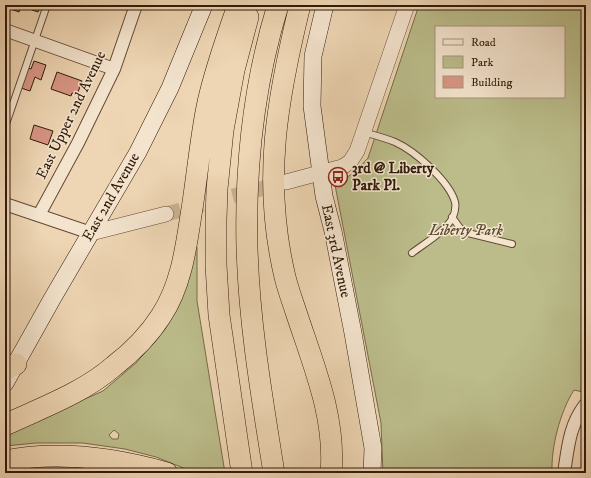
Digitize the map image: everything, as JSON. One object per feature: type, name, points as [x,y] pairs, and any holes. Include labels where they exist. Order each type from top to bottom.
[{"type":"highway","points":[[5,425],[72,393],[113,368],[131,352],[147,334],[161,316],[170,300],[184,257],[207,106],[238,5]]},
{"type":"highway","points":[[242,473],[219,315],[216,265],[216,220],[220,164],[228,102],[241,41],[251,5]]},
{"type":"highway","points":[[274,473],[262,398],[251,301],[247,248],[247,207],[251,137],[258,92],[278,5]]},
{"type":"highway","points":[[300,5],[287,58],[277,120],[273,182],[274,210],[279,251],[288,290],[327,409],[332,435],[333,457],[331,473]]},
{"type":"highway","points":[[5,461],[27,456],[102,458],[140,465],[167,473]]},
{"type":"main road","name":"East 2nd Avenue","points":[[5,383],[11,367],[138,152],[159,112],[181,63],[204,5]]},
{"type":"main road","name":"East 3rd Avenue","points":[[325,5],[313,56],[312,106],[324,196],[333,230],[373,448],[372,473]]},
{"type":"street","name":"East Upper 2nd Avenue","points":[[39,215],[78,143],[114,69],[136,5]]},
{"type":"street","points":[[286,182],[321,174],[342,167],[350,162],[357,151],[407,5]]},
{"type":"street","points":[[5,30],[114,69]]},
{"type":"street","points":[[5,204],[91,232],[111,229],[166,214]]},
{"type":"street","points":[[564,473],[568,441],[576,416],[585,405]]},
{"type":"lane","points":[[5,128],[47,5]]},
{"type":"lane","points":[[363,132],[396,143],[411,152],[429,167],[447,187],[455,201],[455,209],[448,226],[412,253]]},
{"type":"lane","points":[[452,217],[460,228],[468,233],[512,244]]},
{"type":"green space","name":"Liberty Park","points":[[419,5],[586,5],[586,383],[583,392],[574,390],[561,419],[557,430],[553,452],[552,473],[383,473],[381,423],[335,185],[355,172],[368,158]]},
{"type":"green space","points":[[194,243],[197,247],[197,301],[225,473],[196,473],[156,457],[125,449],[83,443],[36,443],[5,446],[5,434],[103,391],[136,363],[164,330]],"holes":[[[114,430],[119,434],[118,439],[112,439],[109,435]]]},
{"type":"green space","points":[[43,464],[85,466],[131,473],[5,473],[5,469]]},
{"type":"building","points":[[6,5],[22,5],[19,12],[5,7]]},
{"type":"building","points":[[34,5],[41,5],[38,12],[32,10]]},
{"type":"building","points":[[34,61],[46,65],[41,80],[35,77],[30,91],[21,88],[28,68],[31,69]]},
{"type":"building","points":[[57,72],[82,81],[77,95],[72,93],[71,96],[51,89]]},
{"type":"building","points":[[34,125],[53,131],[48,145],[30,139]]},
{"type":"tunnel","points":[[166,214],[283,183]]},
{"type":"place","name":"3rd @ Liberty Park Pl.","points":[[338,177]]}]
